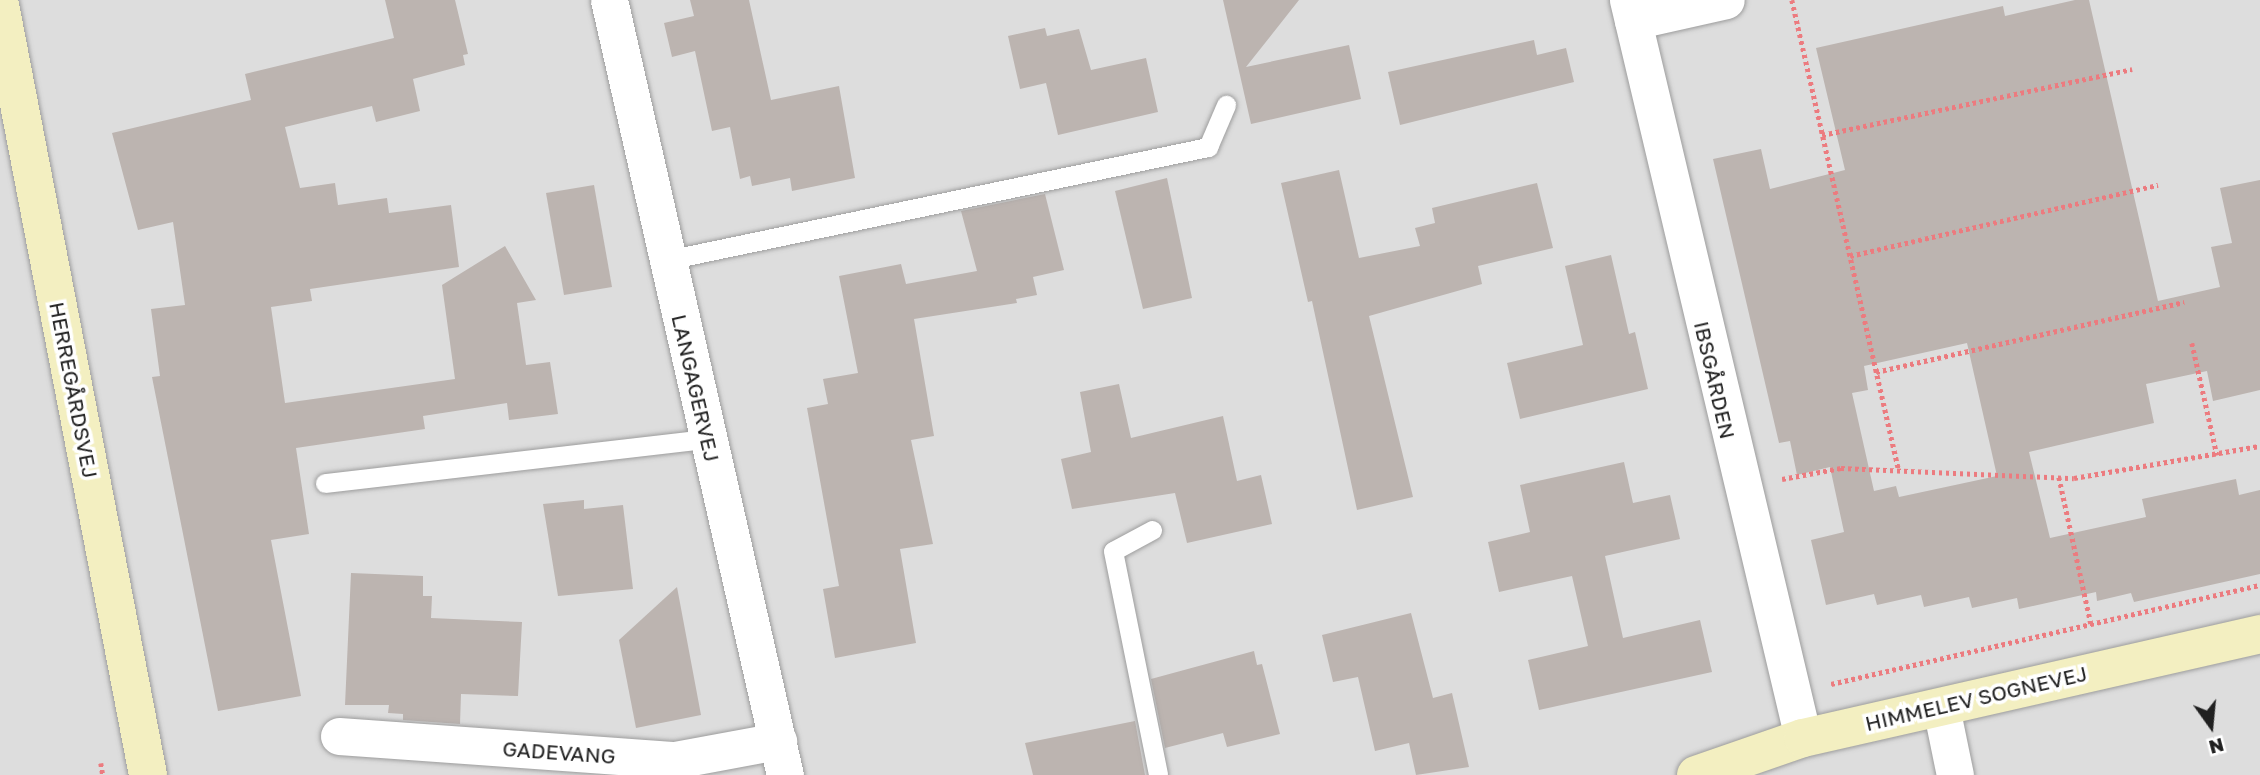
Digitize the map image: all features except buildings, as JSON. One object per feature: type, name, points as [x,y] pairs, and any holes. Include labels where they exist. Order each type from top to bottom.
[{"type":"street","name":"LANGAGERVEJ","points":[[609,0],[781,758]]},
{"type":"street","name":"IBSGÅRDEN","points":[[1726,0],[1631,10],[1740,487],[1802,738]]},
{"type":"street","name":"HERREGÅRDSVEJ","points":[[0,5],[7,82],[148,775]]},
{"type":"street","name":"HIMMELEV SOGNEVEJ","points":[[1696,775],[1802,738],[2260,634]]},
{"type":"street","points":[[1941,707],[1955,775]]},
{"type":"street","name":"GADEVANG","points":[[339,736],[675,760],[781,758]]},
{"type":"lane","points":[[667,260],[1208,147],[1226,105]]},
{"type":"lane","points":[[326,483],[707,439]]},
{"type":"lane","points":[[1152,530],[1113,551],[1158,775]]},
{"type":"path","points":[[1792,0],[1899,470]]},
{"type":"path","points":[[1822,135],[2132,69]]},
{"type":"path","points":[[1850,256],[2158,185]]},
{"type":"path","points":[[1877,372],[2183,302]]},
{"type":"path","points":[[2192,343],[2217,455]]},
{"type":"path","points":[[1740,487],[1841,468],[2059,477],[2217,455],[2260,446]]},
{"type":"path","points":[[2059,477],[2091,624]]},
{"type":"path","points":[[1791,693],[2260,584]]},
{"type":"shaded area","points":[[0,0],[2260,0],[2260,775],[0,775]]}]
